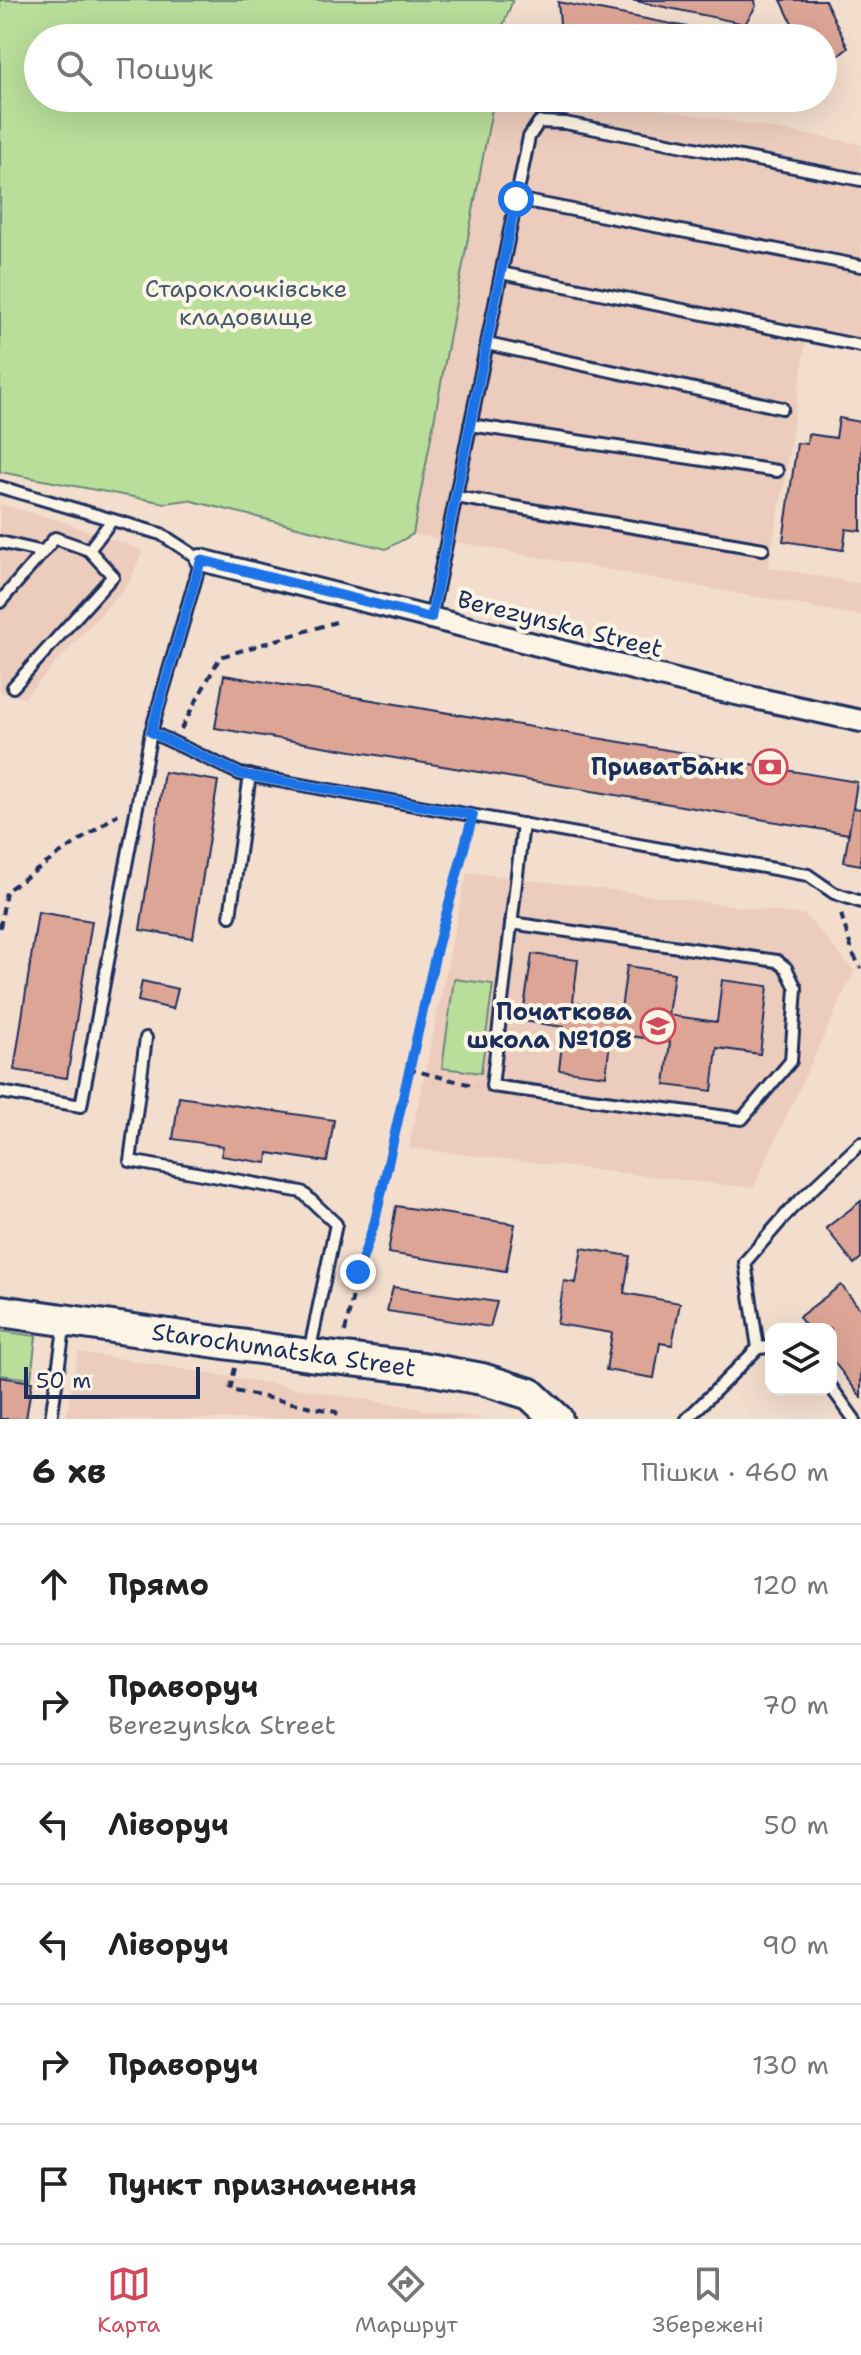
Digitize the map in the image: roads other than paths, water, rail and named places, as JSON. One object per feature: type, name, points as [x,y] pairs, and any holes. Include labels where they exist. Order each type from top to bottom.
[{"type":"street","name":"Berezynska Street","points":[[201,560],[704,687],[861,721]]},
{"type":"street","name":"Starochumatska Street","points":[[0,1311],[422,1368],[482,1379],[530,1394],[557,1419]]},
{"type":"lane","points":[[431,618],[529,137],[539,122],[565,123],[861,180]]},
{"type":"lane","points":[[516,199],[861,266]]},
{"type":"lane","points":[[501,273],[861,346]]},
{"type":"lane","points":[[487,344],[782,408]]},
{"type":"lane","points":[[470,425],[777,471]]},
{"type":"lane","points":[[0,487],[161,534],[201,560],[151,732],[81,1106],[0,1092]]},
{"type":"lane","points":[[456,497],[763,549]]},
{"type":"lane","points":[[89,550],[112,520]]},
{"type":"lane","points":[[0,602],[55,538],[89,550],[113,576],[13,687]]},
{"type":"lane","points":[[0,542],[43,552]]},
{"type":"lane","points":[[151,732],[240,774],[808,875],[834,893],[861,902]]},
{"type":"lane","points":[[230,916],[250,775]]},
{"type":"lane","points":[[511,923],[777,961],[786,968],[796,988],[791,1061],[742,1119],[492,1086],[511,923],[523,824]]},
{"type":"lane","points":[[146,1038],[130,1161],[302,1192],[336,1224],[309,1355]]},
{"type":"lane","points":[[758,1348],[745,1262],[791,1209],[861,1143]]},
{"type":"lane","points":[[51,1419],[66,1320]]},
{"type":"lane","points":[[687,1419],[758,1348],[765,1347]]},
{"type":"lane","points":[[837,1395],[854,1419]]},
{"type":"place","name":"ПриватБанк","points":[[770,767]]},
{"type":"place","name":"Початкова школа №108","points":[[658,1026]]},
{"type":"park label","name":"Староклочківське кладовище","points":[[246,303]]}]
